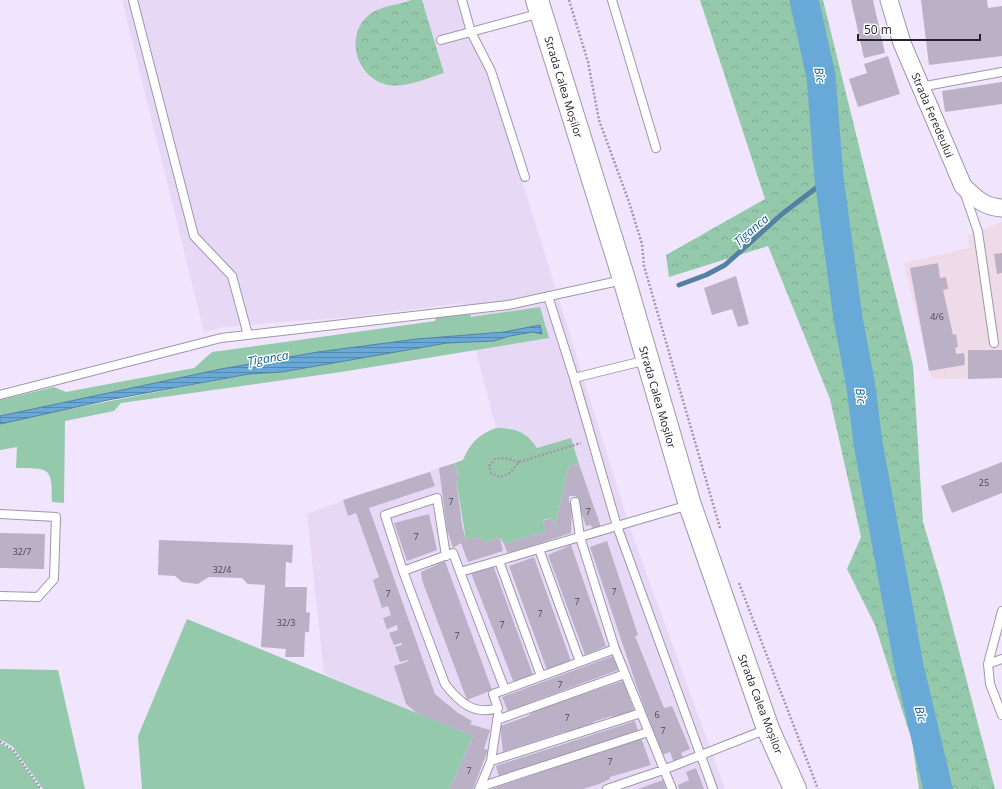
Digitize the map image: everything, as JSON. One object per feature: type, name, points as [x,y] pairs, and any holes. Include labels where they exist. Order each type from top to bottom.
[{"type":"main road","name":"Strada Calea Moșilor","points":[[539,6],[601,211],[624,280],[690,505],[768,728],[795,789]]},
{"type":"street","name":"Strada Feredeului","points":[[889,0],[902,43],[962,186],[976,200],[991,207],[1002,208]]},
{"type":"lane","points":[[133,0],[194,236],[232,276],[248,335]]},
{"type":"lane","points":[[462,0],[472,32],[491,71],[525,177]]},
{"type":"lane","points":[[612,0],[656,148]]},
{"type":"lane","points":[[441,40],[472,32],[539,6]]},
{"type":"lane","points":[[920,86],[1002,72]]},
{"type":"lane","points":[[962,186],[978,232],[994,343]]},
{"type":"lane","points":[[0,395],[221,338],[508,305],[624,280]]},
{"type":"lane","points":[[548,296],[574,378],[617,526],[713,789]]},
{"type":"lane","points":[[574,378],[647,360]]},
{"type":"lane","points":[[446,556],[437,498],[385,515],[403,571],[445,684],[456,699],[472,708],[489,711],[498,708]]},
{"type":"lane","points":[[575,502],[580,537],[615,649],[672,789]]},
{"type":"lane","points":[[460,572],[690,505]]},
{"type":"lane","points":[[0,514],[56,517],[54,579],[38,596],[0,596]]},
{"type":"lane","points":[[539,549],[580,662]]},
{"type":"lane","points":[[403,571],[453,553],[505,690]]},
{"type":"lane","points":[[499,561],[541,676]]},
{"type":"lane","points":[[1002,611],[988,664],[990,684],[1002,715]]},
{"type":"lane","points":[[479,788],[491,761],[498,708],[493,694],[615,649]]},
{"type":"lane","points":[[988,664],[1002,659]]},
{"type":"lane","points":[[497,720],[625,674]]},
{"type":"lane","points":[[491,761],[641,713]]},
{"type":"lane","points":[[607,789],[663,770],[768,728]]},
{"type":"lane","points":[[479,788],[648,732]]},
{"type":"path","points":[[570,0],[588,62],[598,120],[629,202],[642,244],[644,266],[721,531]]},
{"type":"path","points":[[518,462],[510,473],[500,477],[491,473],[489,466],[495,459],[505,458],[518,462],[591,439]]},
{"type":"path","points":[[739,582],[818,789]]},
{"type":"path","points":[[0,742],[13,749],[41,789]]},
{"type":"shaded area","points":[[122,0],[411,0],[367,17],[358,30],[360,66],[372,79],[390,85],[401,85],[444,73],[422,0],[466,0],[630,528],[725,789],[450,789],[473,737],[324,674],[307,514],[354,496],[455,463],[480,537],[484,541],[546,531],[542,521],[552,518],[555,525],[569,466],[579,464],[537,449],[532,440],[510,428],[496,428],[463,303],[360,316],[224,327],[204,332]]},
{"type":"shaded area","points":[[1002,222],[1002,378],[932,379],[904,263],[969,248],[968,235]]},
{"type":"green space","points":[[411,0],[422,0],[444,73],[409,84],[395,86],[376,81],[360,64],[356,53],[358,30],[364,20],[373,12]]},
{"type":"green space","points":[[700,0],[823,0],[913,365],[923,522],[942,586],[995,789],[919,789],[912,741],[875,625],[847,569],[861,537],[830,399],[768,246],[669,277],[666,255],[765,199]]},
{"type":"green space","points":[[540,307],[549,338],[341,372],[121,403],[114,411],[65,421],[64,503],[52,502],[50,476],[47,472],[36,469],[16,468],[17,447],[0,450],[0,424],[18,419],[249,374],[282,372],[447,343],[494,341],[510,336],[533,332],[542,334],[540,325],[504,332],[417,339],[221,369],[0,416],[0,400],[54,387],[66,392],[194,368],[212,352],[435,321],[436,318],[470,314],[471,317]]},
{"type":"green space","points":[[496,428],[520,432],[529,438],[537,448],[571,438],[579,464],[569,466],[555,526],[552,518],[543,520],[546,531],[504,544],[500,538],[484,542],[480,537],[466,540],[456,478],[459,477],[455,463],[463,460],[472,444],[480,436]]},
{"type":"green space","points":[[187,619],[473,736],[450,789],[142,789],[138,736]]},
{"type":"green space","points":[[0,669],[58,670],[85,789],[43,789],[13,747],[0,739]]},
{"type":"green space","points":[[0,743],[13,751],[40,789],[0,789]]},
{"type":"water","points":[[540,325],[542,334],[533,332],[510,336],[494,341],[447,343],[282,372],[249,374],[108,400],[0,424],[0,416],[221,369],[318,352],[417,339],[504,332]]},
{"type":"building","points":[[851,0],[873,0],[885,53],[864,58]]},
{"type":"building","points":[[921,0],[987,0],[988,8],[1002,6],[1002,56],[929,65]]},
{"type":"building","points":[[888,56],[900,94],[858,107],[849,79],[867,73],[864,64]]},
{"type":"building","points":[[1002,82],[1002,104],[945,112],[942,91]]},
{"type":"building","points":[[1002,253],[1002,273],[997,274],[994,254]]},
{"type":"building","points":[[938,263],[940,278],[946,277],[948,289],[943,290],[953,335],[956,334],[958,347],[955,348],[956,354],[964,353],[965,360],[964,365],[929,371],[910,268]]},
{"type":"building","points":[[736,276],[749,324],[738,327],[732,309],[712,315],[704,288]]},
{"type":"building","points":[[968,350],[1002,350],[1002,378],[968,379]]},
{"type":"building","points":[[1002,462],[1002,493],[952,513],[941,486]]},
{"type":"building","points":[[455,463],[459,478],[456,478],[462,525],[466,540],[480,537],[484,542],[500,538],[503,551],[468,562],[461,543],[453,548],[447,530],[439,468]]},
{"type":"building","points":[[579,464],[601,527],[593,530],[591,525],[586,526],[576,496],[569,496],[569,503],[572,503],[571,533],[508,554],[504,544],[546,531],[542,521],[552,518],[555,526],[569,466]]},
{"type":"building","points":[[430,472],[435,486],[369,508],[435,694],[458,713],[472,721],[470,724],[490,730],[484,749],[488,750],[473,789],[450,789],[473,736],[418,714],[406,704],[394,666],[409,661],[400,662],[395,647],[402,645],[401,643],[394,645],[389,633],[398,630],[397,625],[387,629],[383,618],[391,615],[388,606],[382,608],[373,580],[379,577],[356,513],[348,516],[343,500]]},
{"type":"building","points":[[429,514],[437,550],[407,561],[394,523]]},
{"type":"building","points":[[0,533],[45,534],[44,569],[0,568]]},
{"type":"building","points":[[159,540],[293,545],[292,563],[286,562],[285,587],[307,587],[306,612],[310,613],[309,632],[305,632],[304,657],[285,657],[286,649],[261,647],[265,585],[248,584],[242,578],[209,577],[198,584],[182,582],[175,576],[158,575]]},
{"type":"building","points":[[607,541],[638,635],[635,636],[664,708],[672,706],[690,749],[681,753],[684,760],[674,763],[670,752],[662,755],[638,690],[590,547]]},
{"type":"building","points":[[571,545],[606,646],[585,655],[548,555]]},
{"type":"building","points":[[534,557],[571,661],[547,670],[509,566]]},
{"type":"building","points":[[445,561],[492,690],[467,700],[422,580],[421,572]]},
{"type":"building","points":[[493,565],[533,675],[514,683],[471,573]]},
{"type":"building","points":[[613,656],[618,670],[508,711],[502,697]]},
{"type":"building","points":[[623,681],[634,710],[613,718],[612,716],[593,722],[592,725],[566,734],[564,732],[503,752],[500,726],[528,716],[535,710]]},
{"type":"building","points":[[635,721],[638,731],[499,777],[496,766]]},
{"type":"building","points":[[641,738],[651,765],[610,777],[610,779],[599,784],[583,789],[491,789]]},
{"type":"building","points":[[696,768],[704,789],[679,789],[678,785],[689,780],[686,772]]},
{"type":"building","points":[[663,780],[666,789],[638,789]]},
{"type":"waterway","name":"Bîc","points":[[804,0],[821,76],[829,178],[848,318],[861,387],[868,443],[909,666],[938,789]]},
{"type":"waterway","name":"Țîganca","points":[[679,285],[706,275],[725,265],[782,214],[829,178]]}]
